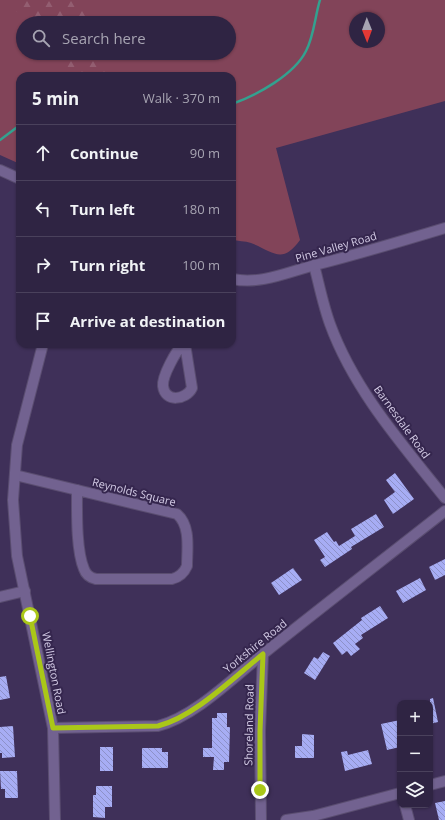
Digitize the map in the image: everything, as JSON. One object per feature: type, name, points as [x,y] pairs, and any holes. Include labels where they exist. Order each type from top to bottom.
[{"type":"street","points":[[0,170],[16,177]]},
{"type":"street","name":"Pine Valley Road","points":[[236,279],[254,281],[273,278],[314,265],[358,255],[445,228]]},
{"type":"street","name":"Barnesdale Road","points":[[314,265],[330,323],[342,351],[356,376],[377,412],[445,498]]},
{"type":"street","name":"Wellington Road","points":[[42,348],[17,445],[13,500],[17,549],[53,728],[55,820]]},
{"type":"street","points":[[180,348],[174,355],[162,384],[164,390],[169,396],[175,398],[183,397],[189,394],[192,388],[185,348]]},
{"type":"street","name":"Reynolds Square","points":[[15,476],[77,490],[178,514],[183,518],[186,527],[187,566],[185,571],[178,578],[172,579],[91,578],[84,569],[81,556],[77,490]]},
{"type":"street","name":"Yorkshire Road","points":[[53,728],[158,726],[172,722],[191,711],[445,511]]},
{"type":"street","points":[[0,597],[25,591]]},
{"type":"street","name":"Shoreland Road","points":[[260,820],[260,731],[263,654]]},
{"type":"street","points":[[433,784],[445,781]]},
{"type":"street","points":[[286,820],[313,816],[397,794]]},
{"type":"street","points":[[406,808],[409,820]]},
{"type":"green space","points":[[0,0],[445,0],[445,101],[276,148],[300,240],[294,248],[283,254],[272,253],[249,242],[236,240],[236,72],[16,72],[16,162],[0,155]]},
{"type":"green space","points":[[7,0],[81,0],[86,16],[20,16]]},
{"type":"green space","points":[[60,60],[103,60],[107,72],[79,72],[68,67]]},
{"type":"building","points":[[395,473],[414,499],[393,514],[384,500],[395,492],[386,480]]},
{"type":"building","points":[[376,514],[384,527],[351,547],[352,549],[325,567],[320,560],[325,557],[314,540],[327,532],[339,546],[355,536],[351,529]]},
{"type":"building","points":[[445,559],[445,575],[435,580],[429,567]]},
{"type":"building","points":[[293,568],[302,580],[279,595],[271,583]]},
{"type":"building","points":[[420,578],[426,590],[403,603],[396,591]]},
{"type":"building","points":[[380,606],[388,618],[361,635],[363,638],[355,644],[360,649],[351,656],[347,651],[342,655],[333,643],[362,620],[361,618]]},
{"type":"building","points":[[323,652],[330,656],[315,680],[304,673],[314,657],[318,659]]},
{"type":"building","points":[[6,676],[10,698],[0,700],[0,677]]},
{"type":"building","points":[[433,698],[438,722],[433,723],[433,700],[430,699]]},
{"type":"building","points":[[217,713],[227,713],[227,727],[230,727],[229,762],[224,762],[224,770],[213,770],[214,757],[203,757],[203,748],[212,748],[212,718],[217,718]]},
{"type":"building","points":[[397,721],[397,748],[387,750],[381,724]]},
{"type":"building","points":[[13,726],[15,757],[2,758],[2,753],[0,753],[0,727]]},
{"type":"building","points":[[302,734],[314,735],[314,758],[295,758],[295,746],[302,746]]},
{"type":"building","points":[[100,747],[113,747],[113,771],[100,771]]},
{"type":"building","points":[[142,748],[162,748],[162,752],[168,752],[168,768],[142,768]]},
{"type":"building","points":[[368,750],[372,764],[345,771],[341,752],[347,751],[348,755]]},
{"type":"building","points":[[0,771],[17,771],[18,798],[5,798],[5,789],[1,789]]},
{"type":"building","points":[[96,786],[112,786],[112,807],[105,807],[105,818],[93,817],[93,795],[96,795]]},
{"type":"building","points":[[445,801],[445,820],[439,820],[435,803]]},
{"type":"waterway","points":[[236,102],[263,90],[274,83],[284,76],[300,60],[309,45],[320,0]]},
{"type":"waterway","points":[[0,140],[16,128]]},
{"type":"route","points":[[30,616],[53,728],[123,728],[158,726],[172,722],[191,711],[263,654],[260,731],[260,790]]}]
